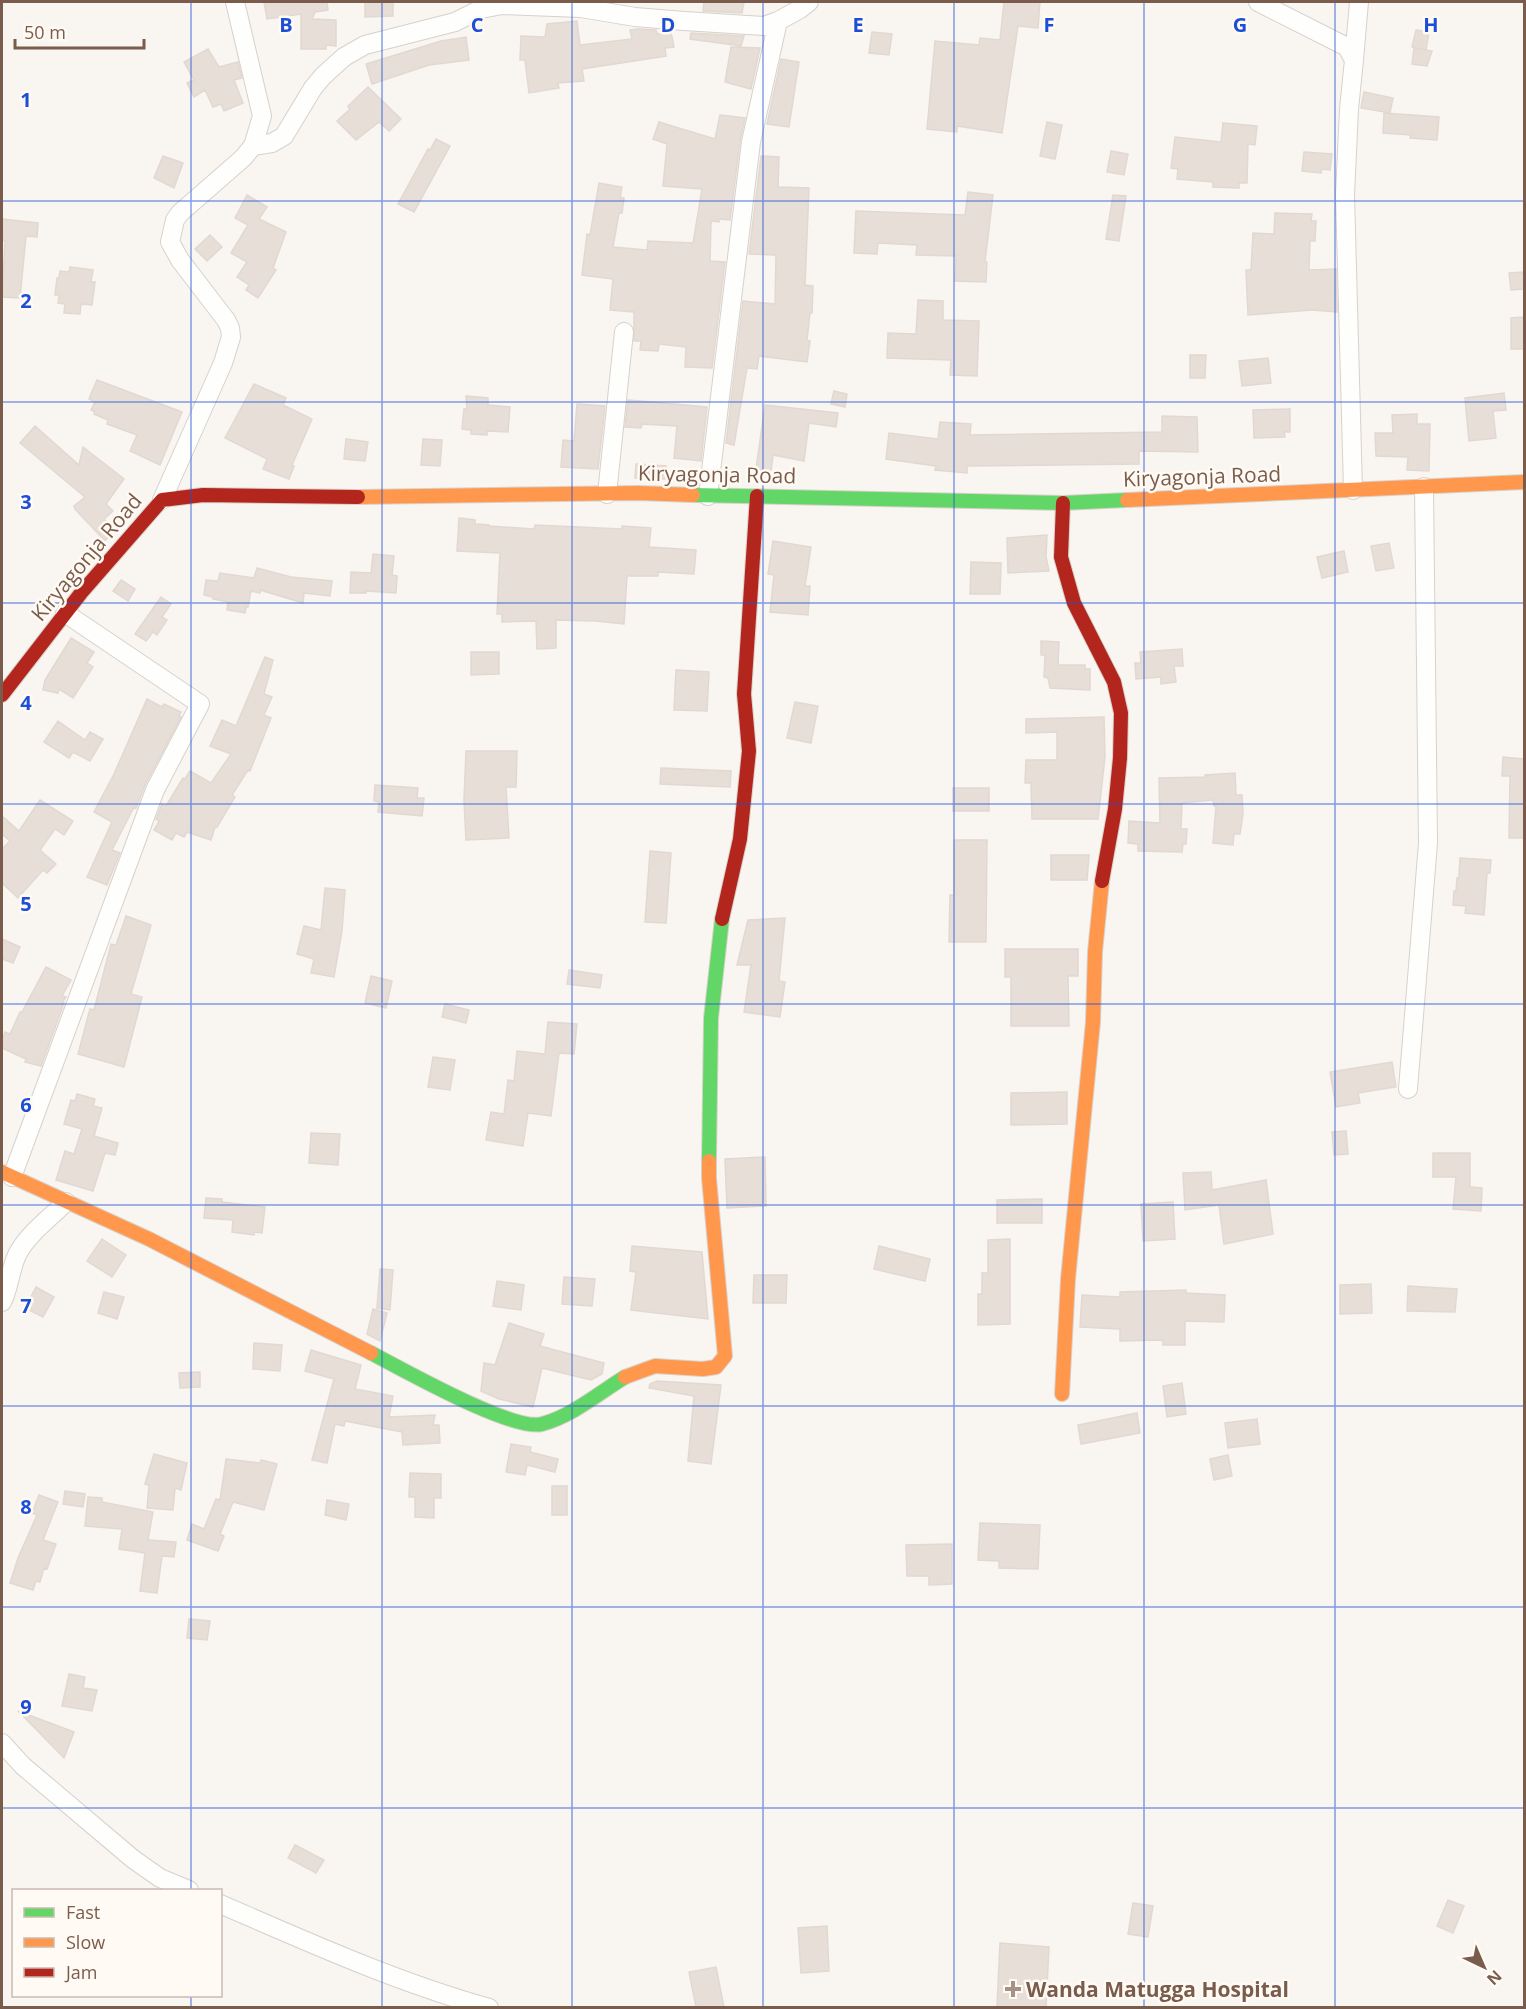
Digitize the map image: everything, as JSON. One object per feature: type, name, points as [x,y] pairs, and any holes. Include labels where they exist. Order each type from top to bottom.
[{"type":"street","points":[[162,500],[223,363],[231,337],[226,320],[180,260],[170,242],[171,231],[180,213],[243,158],[253,146],[262,116],[235,2]]},
{"type":"street","points":[[253,146],[272,143],[284,136],[313,88],[323,75],[344,57],[365,45],[455,22],[481,9],[502,5],[581,8],[645,18],[764,26],[778,21],[809,2]]},
{"type":"street","points":[[1258,2],[1347,47],[1354,60]]},
{"type":"street","points":[[1353,490],[1346,195],[1349,109],[1359,2]]},
{"type":"street","points":[[708,496],[751,142],[778,21]]},
{"type":"street","points":[[607,494],[624,332]]},
{"type":"street","name":"Kiryagonja Road","points":[[2,695],[65,613],[156,504],[162,500],[203,495],[352,497],[638,493],[1063,503],[1524,482]]},
{"type":"street","points":[[1408,1089],[1428,843],[1424,487]]},
{"type":"street","points":[[65,613],[200,704],[155,790],[7,1174],[149,1239],[441,1390],[517,1423],[540,1425],[564,1416],[626,1376],[655,1366],[703,1369],[716,1367],[725,1356],[709,1179],[711,1018],[722,917],[740,839],[749,751],[744,694],[757,496]]},
{"type":"street","points":[[1062,1394],[1068,1279],[1093,1022],[1095,952],[1104,862],[1115,809],[1121,713],[1114,682],[1074,603],[1061,556],[1063,503]]},
{"type":"street","points":[[2,1302],[17,1254],[31,1235],[66,1202]]},
{"type":"street","points":[[2,1743],[23,1766],[134,1859],[159,1878],[186,1889]]},
{"type":"street","points":[[222,1905],[378,1970],[448,1996],[489,2007]]},
{"type":"building","points":[[264,2],[327,2],[328,10],[315,12],[312,19],[336,20],[336,46],[326,45],[326,49],[301,49],[301,14],[267,19]]},
{"type":"building","points":[[365,2],[393,2],[393,16],[365,17]]},
{"type":"building","points":[[704,2],[744,2],[742,13],[703,11]]},
{"type":"building","points":[[1004,2],[1040,2],[1038,28],[1018,26],[1002,133],[957,126],[957,132],[927,129],[935,41],[979,45],[980,38],[1000,40]]},
{"type":"building","points":[[577,21],[580,45],[632,39],[630,30],[638,29],[656,30],[657,34],[671,32],[674,47],[665,48],[666,56],[582,69],[584,81],[558,83],[559,88],[529,93],[525,60],[520,60],[521,36],[545,37],[547,24]]},
{"type":"building","points":[[1416,30],[1429,32],[1426,50],[1412,47]]},
{"type":"building","points":[[872,32],[892,34],[889,55],[869,53]]},
{"type":"building","points":[[691,33],[744,36],[741,46],[690,39]]},
{"type":"building","points":[[466,37],[469,60],[429,65],[372,84],[366,64],[441,41]]},
{"type":"building","points":[[731,47],[760,48],[751,89],[725,82]]},
{"type":"building","points":[[1414,48],[1432,51],[1427,66],[1412,64]]},
{"type":"building","points":[[208,49],[219,67],[238,62],[242,78],[234,80],[243,103],[224,111],[221,104],[213,107],[205,90],[194,97],[187,83],[194,80],[184,62]]},
{"type":"building","points":[[781,59],[799,62],[789,127],[767,124]]},
{"type":"building","points":[[368,87],[401,119],[389,131],[379,122],[356,140],[337,121],[350,109],[348,106]]},
{"type":"building","points":[[1364,92],[1393,98],[1390,113],[1361,108]]},
{"type":"building","points":[[1384,113],[1439,117],[1437,140],[1383,133]]},
{"type":"building","points":[[720,115],[745,118],[730,220],[711,221],[710,261],[725,262],[712,368],[685,367],[686,347],[659,344],[658,351],[640,350],[641,341],[634,341],[634,312],[610,310],[613,279],[582,275],[587,234],[590,235],[599,183],[622,187],[620,197],[624,198],[622,213],[619,213],[613,247],[647,250],[648,241],[693,243],[702,189],[663,186],[667,144],[653,139],[659,122],[715,139]]},
{"type":"building","points":[[1047,122],[1062,125],[1055,159],[1040,156]]},
{"type":"building","points":[[1223,123],[1257,126],[1255,145],[1248,144],[1247,183],[1239,183],[1239,188],[1213,187],[1213,182],[1177,179],[1178,169],[1171,168],[1175,137],[1221,142]]},
{"type":"building","points":[[436,139],[450,146],[414,212],[398,204],[428,149],[430,150]]},
{"type":"building","points":[[1111,151],[1128,154],[1124,175],[1107,172]]},
{"type":"building","points":[[1304,152],[1332,154],[1330,170],[1322,169],[1321,173],[1302,171]]},
{"type":"building","points":[[163,156],[183,163],[174,188],[154,178]]},
{"type":"building","points":[[761,156],[779,157],[778,187],[809,188],[805,285],[813,286],[812,313],[810,313],[807,340],[810,341],[807,362],[759,356],[757,369],[747,368],[734,445],[726,443],[743,301],[775,304],[776,255],[749,254]]},
{"type":"building","points":[[968,192],[993,195],[985,262],[987,262],[986,282],[955,281],[956,256],[916,255],[917,245],[878,243],[877,254],[854,253],[856,211],[965,215]]},
{"type":"building","points":[[247,195],[267,207],[259,219],[286,232],[273,268],[276,270],[258,298],[246,290],[249,285],[237,277],[247,262],[231,253],[248,225],[235,218]]},
{"type":"building","points":[[1113,195],[1126,196],[1119,241],[1106,239]]},
{"type":"building","points":[[1275,213],[1312,214],[1311,221],[1316,221],[1315,241],[1310,241],[1309,270],[1336,269],[1337,312],[1312,310],[1248,315],[1246,270],[1251,270],[1253,233],[1274,234]]},
{"type":"building","points":[[2,219],[38,223],[37,237],[26,236],[20,298],[2,297],[5,241],[2,240]]},
{"type":"building","points":[[210,235],[222,247],[207,261],[195,249]]},
{"type":"building","points":[[70,267],[93,270],[91,282],[95,282],[92,305],[81,304],[80,314],[64,313],[65,304],[58,303],[59,295],[55,295],[60,271],[69,272]]},
{"type":"building","points":[[1524,272],[1524,289],[1511,290],[1509,273]]},
{"type":"building","points":[[918,300],[943,301],[943,320],[979,321],[977,376],[950,375],[951,360],[887,358],[888,333],[916,334]]},
{"type":"building","points":[[1524,317],[1524,349],[1511,349],[1511,318]]},
{"type":"building","points":[[1190,355],[1206,355],[1205,378],[1190,378]]},
{"type":"building","points":[[1268,358],[1271,383],[1242,386],[1239,361]]},
{"type":"building","points":[[97,380],[182,412],[160,465],[130,451],[137,435],[107,424],[108,420],[94,414],[95,412],[91,410],[95,402],[89,399]]},
{"type":"building","points":[[254,384],[286,398],[283,405],[312,419],[292,465],[294,466],[289,479],[263,469],[267,459],[225,438]]},
{"type":"building","points":[[834,391],[847,394],[845,407],[831,404]]},
{"type":"building","points":[[1504,393],[1506,410],[1493,411],[1496,438],[1469,441],[1465,398]]},
{"type":"building","points":[[466,396],[488,398],[488,405],[510,407],[508,432],[487,431],[487,435],[471,434],[471,430],[462,429],[464,409],[467,409]]},
{"type":"building","points":[[628,400],[707,407],[701,461],[674,458],[677,426],[642,424],[641,428],[625,427]]},
{"type":"building","points":[[577,404],[605,406],[598,469],[561,467],[563,440],[574,441]]},
{"type":"building","points":[[765,405],[838,413],[836,427],[809,423],[804,461],[773,455],[771,471],[756,469]]},
{"type":"building","points":[[1290,409],[1290,432],[1284,432],[1285,437],[1254,438],[1253,410]]},
{"type":"building","points":[[1417,414],[1417,424],[1430,424],[1429,471],[1407,470],[1408,457],[1376,456],[1375,433],[1393,433],[1392,415]]},
{"type":"building","points":[[1162,416],[1197,417],[1198,452],[1139,451],[1139,464],[967,466],[967,473],[935,470],[936,466],[886,459],[889,433],[938,439],[940,422],[971,424],[970,435],[1162,432]]},
{"type":"building","points":[[35,426],[79,465],[83,447],[124,479],[106,504],[113,511],[104,519],[115,530],[105,541],[75,509],[74,506],[85,497],[20,443]]},
{"type":"building","points":[[346,439],[368,442],[365,461],[344,459]]},
{"type":"building","points":[[423,439],[442,440],[440,466],[421,465]]},
{"type":"building","points":[[636,464],[666,466],[665,479],[635,478]]},
{"type":"building","points":[[459,518],[475,520],[475,524],[534,529],[535,525],[651,528],[649,547],[696,550],[694,574],[658,572],[658,576],[627,576],[624,624],[556,620],[556,648],[537,649],[536,621],[502,622],[502,614],[497,614],[500,553],[457,551]]},
{"type":"building","points":[[1047,535],[1046,557],[1049,571],[1008,573],[1007,538]]},
{"type":"building","points":[[773,541],[811,547],[805,586],[810,586],[808,615],[770,612],[774,575],[768,574]]},
{"type":"building","points":[[1389,543],[1394,568],[1376,571],[1371,546]]},
{"type":"building","points":[[1344,551],[1348,572],[1322,578],[1317,557]]},
{"type":"building","points":[[373,554],[394,556],[392,575],[397,576],[396,593],[366,591],[366,593],[350,593],[351,572],[371,573]]},
{"type":"building","points":[[971,562],[1001,563],[1000,594],[970,594]]},
{"type":"building","points":[[257,568],[291,577],[332,581],[330,596],[304,593],[303,603],[260,590],[260,593],[251,591],[245,613],[227,610],[228,602],[204,595],[206,580],[218,581],[220,573],[254,578]]},
{"type":"building","points":[[121,580],[135,589],[128,601],[113,591]]},
{"type":"building","points":[[161,597],[171,604],[162,617],[167,620],[157,635],[153,632],[146,641],[135,634]]},
{"type":"building","points":[[71,638],[94,652],[87,663],[93,667],[73,698],[59,689],[58,693],[43,690],[45,680]]},
{"type":"building","points":[[1041,641],[1059,642],[1058,665],[1085,665],[1085,669],[1090,669],[1090,690],[1050,688],[1048,678],[1044,677],[1045,655],[1041,655]]},
{"type":"building","points":[[1182,649],[1183,666],[1174,666],[1176,682],[1161,684],[1161,677],[1136,679],[1135,663],[1141,663],[1140,652]]},
{"type":"building","points":[[471,652],[499,652],[499,674],[471,675]]},
{"type":"building","points":[[265,657],[273,660],[264,694],[272,697],[264,715],[271,718],[250,771],[248,770],[232,795],[235,797],[215,827],[211,840],[187,832],[184,837],[176,833],[172,840],[154,830],[159,821],[156,819],[162,804],[166,806],[183,778],[185,779],[190,771],[211,783],[231,754],[210,746],[222,720],[236,726]]},
{"type":"building","points":[[676,670],[709,672],[707,711],[674,710]]},
{"type":"building","points":[[147,699],[162,707],[164,704],[181,712],[179,716],[181,717],[145,785],[136,808],[134,807],[112,850],[120,853],[107,885],[87,877],[112,822],[94,812],[114,774]]},
{"type":"building","points":[[795,702],[818,706],[811,743],[787,738]]},
{"type":"building","points":[[1104,717],[1105,757],[1098,819],[1032,819],[1031,783],[1025,783],[1026,760],[1057,760],[1057,732],[1026,733],[1026,719]]},
{"type":"building","points":[[58,721],[85,740],[90,732],[103,739],[90,761],[73,752],[69,758],[44,742]]},
{"type":"building","points":[[466,751],[517,751],[516,787],[506,787],[509,838],[466,840],[464,800]]},
{"type":"building","points":[[1503,757],[1524,759],[1524,838],[1509,838],[1510,776],[1502,776]]},
{"type":"building","points":[[661,768],[731,771],[730,787],[660,784]]},
{"type":"building","points":[[1235,773],[1236,795],[1242,795],[1243,814],[1240,834],[1234,834],[1233,845],[1213,843],[1216,806],[1213,800],[1182,803],[1181,829],[1187,829],[1186,844],[1183,844],[1182,852],[1138,851],[1138,844],[1128,843],[1129,821],[1160,823],[1159,778],[1205,777],[1205,775]]},
{"type":"building","points":[[375,785],[418,788],[417,798],[424,798],[422,816],[378,812],[379,802],[374,801]]},
{"type":"building","points":[[953,788],[989,788],[989,811],[953,811]]},
{"type":"building","points":[[40,800],[73,821],[64,835],[55,829],[40,850],[56,864],[47,873],[43,870],[18,898],[2,883],[2,849],[10,841],[2,834],[2,816],[19,831]]},
{"type":"building","points":[[954,840],[987,840],[986,942],[949,942],[950,895],[954,895]]},
{"type":"building","points":[[650,851],[671,853],[666,923],[645,922]]},
{"type":"building","points":[[1051,855],[1089,855],[1087,880],[1051,880]]},
{"type":"building","points":[[1460,858],[1491,860],[1490,873],[1487,873],[1484,915],[1465,913],[1466,906],[1453,905],[1454,891],[1456,891],[1457,878],[1459,878]]},
{"type":"building","points":[[325,888],[345,890],[342,931],[334,977],[311,973],[314,959],[297,954],[304,926],[321,930]]},
{"type":"building","points":[[126,916],[151,925],[131,994],[142,997],[124,1067],[78,1054],[90,1009],[94,1010],[111,944],[116,945]]},
{"type":"building","points":[[785,918],[779,981],[785,982],[780,1017],[744,1012],[751,965],[737,965],[748,920]]},
{"type":"building","points":[[2,939],[20,947],[13,963],[2,959]]},
{"type":"building","points":[[1005,949],[1078,949],[1078,976],[1068,976],[1069,1026],[1011,1026],[1011,977],[1005,977]]},
{"type":"building","points":[[46,967],[71,980],[62,996],[66,997],[41,1066],[25,1062],[26,1059],[2,1048],[2,1041],[5,1032],[10,1034]]},
{"type":"building","points":[[569,970],[602,975],[600,988],[567,984]]},
{"type":"building","points":[[371,976],[392,981],[386,1008],[365,1003]]},
{"type":"building","points":[[445,1004],[469,1010],[466,1023],[442,1017]]},
{"type":"building","points":[[548,1022],[577,1024],[574,1054],[559,1053],[551,1116],[528,1113],[523,1146],[486,1140],[491,1112],[504,1114],[508,1080],[514,1081],[517,1051],[545,1054]]},
{"type":"building","points":[[433,1057],[455,1060],[450,1090],[428,1087]]},
{"type":"building","points":[[1392,1062],[1396,1087],[1358,1093],[1360,1103],[1336,1107],[1330,1072]]},
{"type":"building","points":[[1067,1092],[1067,1124],[1011,1125],[1011,1093]]},
{"type":"building","points":[[77,1094],[95,1099],[93,1106],[102,1108],[94,1136],[118,1143],[115,1155],[105,1153],[93,1191],[56,1180],[65,1151],[74,1154],[82,1129],[64,1124],[71,1100],[75,1101]]},
{"type":"building","points":[[1346,1131],[1348,1154],[1334,1155],[1332,1132]]},
{"type":"building","points":[[311,1133],[340,1134],[338,1165],[309,1163]]},
{"type":"building","points":[[1433,1153],[1470,1153],[1470,1187],[1482,1188],[1481,1211],[1453,1209],[1456,1177],[1433,1177]]},
{"type":"building","points":[[765,1157],[766,1206],[727,1208],[725,1159]]},
{"type":"building","points":[[1211,1172],[1212,1190],[1266,1180],[1273,1234],[1224,1244],[1219,1205],[1185,1210],[1183,1173]]},
{"type":"building","points":[[206,1198],[265,1207],[262,1233],[254,1232],[254,1235],[232,1232],[233,1220],[204,1218]]},
{"type":"building","points":[[1042,1199],[1042,1223],[997,1223],[997,1200]]},
{"type":"building","points":[[1173,1202],[1175,1239],[1143,1241],[1141,1204]]},
{"type":"building","points":[[102,1239],[126,1255],[112,1277],[87,1261]]},
{"type":"building","points":[[1010,1239],[1010,1324],[978,1325],[978,1294],[982,1294],[982,1273],[988,1273],[988,1240]]},
{"type":"building","points":[[632,1246],[702,1252],[708,1319],[631,1310],[636,1272],[630,1271]]},
{"type":"building","points":[[879,1246],[930,1259],[925,1281],[874,1269]]},
{"type":"building","points":[[380,1269],[393,1270],[390,1310],[377,1308]]},
{"type":"building","points":[[754,1275],[787,1275],[786,1303],[753,1303]]},
{"type":"building","points":[[564,1277],[595,1279],[592,1306],[562,1304]]},
{"type":"building","points":[[497,1281],[524,1285],[521,1310],[493,1306]]},
{"type":"building","points":[[1371,1284],[1372,1313],[1340,1314],[1340,1285]]},
{"type":"building","points":[[1408,1286],[1457,1289],[1455,1312],[1407,1311]]},
{"type":"building","points":[[36,1287],[54,1297],[43,1317],[25,1308]]},
{"type":"building","points":[[1186,1290],[1186,1293],[1225,1295],[1224,1322],[1185,1321],[1185,1345],[1163,1345],[1163,1340],[1120,1341],[1120,1329],[1080,1327],[1082,1295],[1120,1297],[1120,1292]]},
{"type":"building","points":[[104,1292],[124,1297],[117,1319],[98,1313]]},
{"type":"building","points":[[373,1309],[387,1313],[380,1341],[367,1334]]},
{"type":"building","points":[[509,1323],[544,1334],[540,1346],[604,1363],[602,1374],[591,1380],[542,1368],[533,1407],[499,1399],[481,1391],[484,1363],[495,1365]]},
{"type":"building","points":[[254,1343],[282,1345],[280,1371],[253,1369]]},
{"type":"building","points":[[311,1350],[361,1365],[355,1389],[393,1396],[389,1417],[435,1415],[433,1425],[439,1425],[440,1443],[403,1445],[402,1432],[345,1421],[344,1426],[335,1424],[327,1463],[312,1460],[334,1379],[305,1371]]},
{"type":"building","points":[[200,1372],[200,1387],[180,1388],[179,1373]]},
{"type":"building","points":[[657,1381],[721,1385],[711,1464],[688,1461],[694,1396],[649,1388],[650,1384]]},
{"type":"building","points":[[1182,1383],[1186,1414],[1167,1417],[1163,1386]]},
{"type":"building","points":[[1137,1413],[1140,1433],[1081,1444],[1078,1425]]},
{"type":"building","points":[[1257,1419],[1260,1444],[1228,1448],[1225,1423]]},
{"type":"building","points":[[511,1444],[531,1447],[530,1452],[558,1459],[555,1472],[527,1465],[525,1475],[506,1472]]},
{"type":"building","points":[[154,1454],[187,1463],[181,1490],[175,1488],[173,1510],[147,1508],[149,1485],[145,1484]]},
{"type":"building","points":[[1228,1455],[1232,1476],[1214,1480],[1210,1459]]},
{"type":"building","points":[[226,1459],[260,1463],[261,1460],[277,1464],[264,1510],[233,1502],[220,1534],[224,1536],[218,1551],[187,1540],[192,1524],[204,1529],[216,1499],[220,1500]]},
{"type":"building","points":[[410,1473],[441,1474],[441,1498],[434,1498],[434,1518],[415,1517],[415,1497],[409,1497]]},
{"type":"building","points":[[552,1486],[567,1486],[567,1515],[552,1515]]},
{"type":"building","points":[[65,1491],[85,1494],[83,1507],[63,1504]]},
{"type":"building","points":[[39,1495],[58,1502],[43,1540],[56,1544],[47,1569],[44,1568],[40,1582],[36,1581],[33,1590],[10,1583],[37,1515],[32,1513]]},
{"type":"building","points":[[88,1497],[102,1498],[102,1502],[153,1512],[148,1540],[176,1542],[174,1557],[162,1556],[157,1593],[140,1591],[145,1553],[119,1549],[122,1529],[85,1526]]},
{"type":"building","points":[[327,1500],[349,1504],[346,1520],[325,1515]]},
{"type":"building","points":[[980,1523],[1040,1525],[1038,1569],[999,1568],[999,1561],[978,1560]]},
{"type":"building","points":[[952,1544],[952,1584],[929,1585],[929,1576],[907,1576],[906,1545]]},
{"type":"building","points":[[189,1619],[210,1621],[207,1640],[187,1638]]},
{"type":"building","points":[[69,1674],[85,1677],[83,1688],[97,1690],[92,1711],[62,1706]]},
{"type":"building","points":[[18,1711],[74,1732],[64,1758]]},
{"type":"building","points":[[295,1845],[324,1860],[316,1873],[288,1858]]},
{"type":"building","points":[[1448,1900],[1464,1906],[1453,1933],[1437,1926]]},
{"type":"building","points":[[1133,1903],[1153,1906],[1148,1937],[1128,1934]]},
{"type":"building","points":[[827,1926],[829,1971],[801,1973],[798,1928]]},
{"type":"building","points":[[1000,1943],[1049,1947],[1046,2007],[997,2007]]},
{"type":"building","points":[[716,1967],[724,2007],[696,2007],[689,1972]]},
{"type":"traffic: fast","points":[[693,495],[1063,503],[1127,500]]},
{"type":"traffic: fast","points":[[709,1161],[711,1018],[722,919]]},
{"type":"traffic: fast","points":[[371,1353],[457,1398],[507,1419],[528,1424],[542,1424],[564,1416],[625,1377]]},
{"type":"traffic: slow","points":[[1127,500],[1524,482]]},
{"type":"traffic: slow","points":[[358,497],[638,493],[693,495]]},
{"type":"traffic: slow","points":[[1062,1394],[1068,1279],[1093,1022],[1095,952],[1102,881]]},
{"type":"traffic: slow","points":[[625,1377],[655,1366],[703,1369],[716,1367],[725,1356],[709,1161]]},
{"type":"traffic: slow","points":[[2,1172],[149,1239],[371,1353]]},
{"type":"traffic: jam","points":[[2,695],[81,593],[162,500],[203,495],[358,497]]},
{"type":"traffic: jam","points":[[722,919],[740,839],[749,751],[744,694],[757,496]]},
{"type":"traffic: jam","points":[[1063,503],[1061,557],[1074,603],[1114,682],[1121,713],[1120,758],[1115,809],[1102,881]]},
{"type":"place","name":"Wanda Matugga Hospital","points":[[1013,1989]]}]
